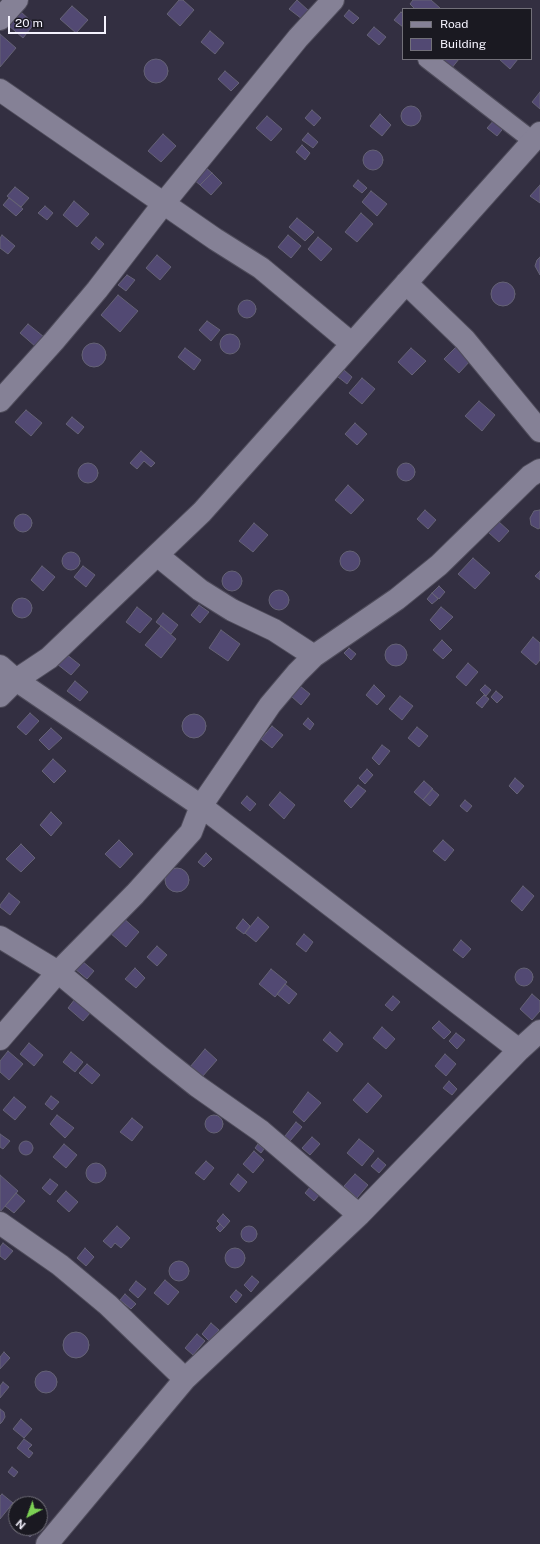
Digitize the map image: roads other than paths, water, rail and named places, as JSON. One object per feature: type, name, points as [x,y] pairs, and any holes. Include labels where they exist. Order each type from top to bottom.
[{"type":"street","points":[[0,19],[17,0]]},
{"type":"street","points":[[0,401],[92,296],[164,203],[298,38],[333,0]]},
{"type":"street","points":[[0,90],[215,239],[261,268],[351,343]]},
{"type":"street","points":[[0,696],[16,680],[49,658],[202,512],[536,137]]},
{"type":"street","points":[[406,283],[464,340],[540,431]]},
{"type":"street","points":[[0,1039],[58,972],[136,894],[191,832],[201,806],[270,705],[297,673],[314,656],[397,599],[439,565],[530,476],[540,470]]},
{"type":"street","points":[[157,555],[200,590],[232,610],[274,630],[314,656]]},
{"type":"street","points":[[0,666],[16,680],[201,806],[519,1050]]},
{"type":"street","points":[[0,937],[58,972],[197,1086],[261,1131],[359,1216]]},
{"type":"street","points":[[47,1544],[185,1379],[359,1216],[519,1050],[540,1031]]},
{"type":"street","points":[[0,1223],[60,1265],[102,1300],[185,1379]]},
{"type":"lane","points":[[428,60],[536,137]]}]
